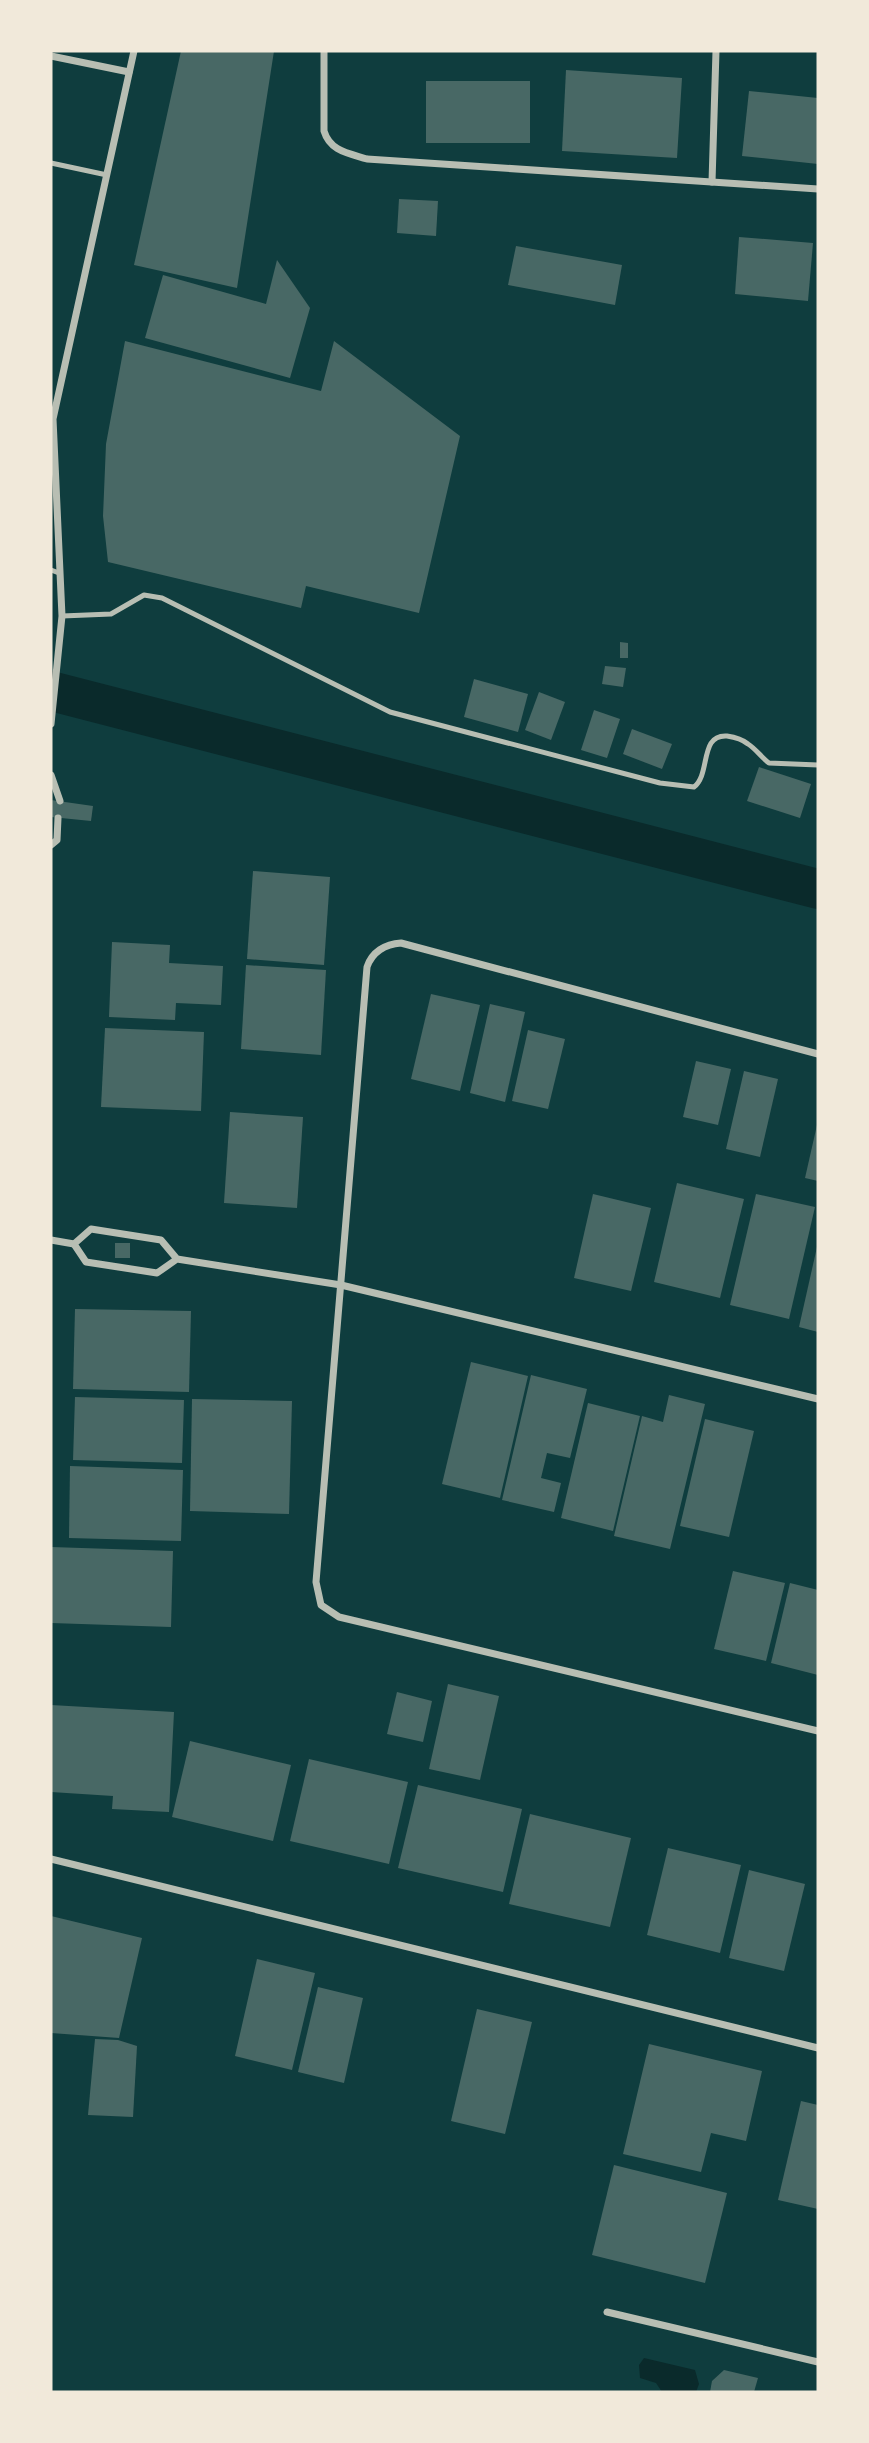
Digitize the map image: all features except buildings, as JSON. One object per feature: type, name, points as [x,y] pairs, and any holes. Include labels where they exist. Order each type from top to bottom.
[{"type":"street","points":[[51,724],[62,616],[55,571],[53,419],[134,51]]},
{"type":"street","points":[[324,51],[324,131],[330,143],[343,152],[367,159],[818,189]]},
{"type":"street","points":[[712,182],[716,51]]},
{"type":"street","points":[[51,56],[130,72]]},
{"type":"street","points":[[51,775],[60,801]]},
{"type":"street","points":[[51,845],[57,840],[58,818]]},
{"type":"street","points":[[818,1054],[401,943],[382,947],[367,967],[316,1582],[321,1605],[339,1618],[818,1731]]},
{"type":"street","points":[[74,1244],[91,1229],[162,1240],[177,1259]]},
{"type":"street","points":[[51,1240],[74,1244],[86,1262],[134,1270],[156,1273],[177,1259],[341,1285],[818,1399]]},
{"type":"street","points":[[51,1859],[818,2048]]},
{"type":"street","points":[[607,2312],[818,2362]]},
{"type":"lane","points":[[51,163],[107,175]]},
{"type":"lane","points":[[62,616],[111,614],[144,595],[162,598],[390,712],[660,783],[694,787],[700,783],[710,743],[716,737],[724,736],[748,743],[769,763],[818,765]]},
{"type":"water","points":[[644,2358],[695,2370],[699,2384],[696,2392],[662,2392],[656,2383],[640,2378],[639,2365]]},
{"type":"waterway","points":[[51,691],[818,889]]}]
